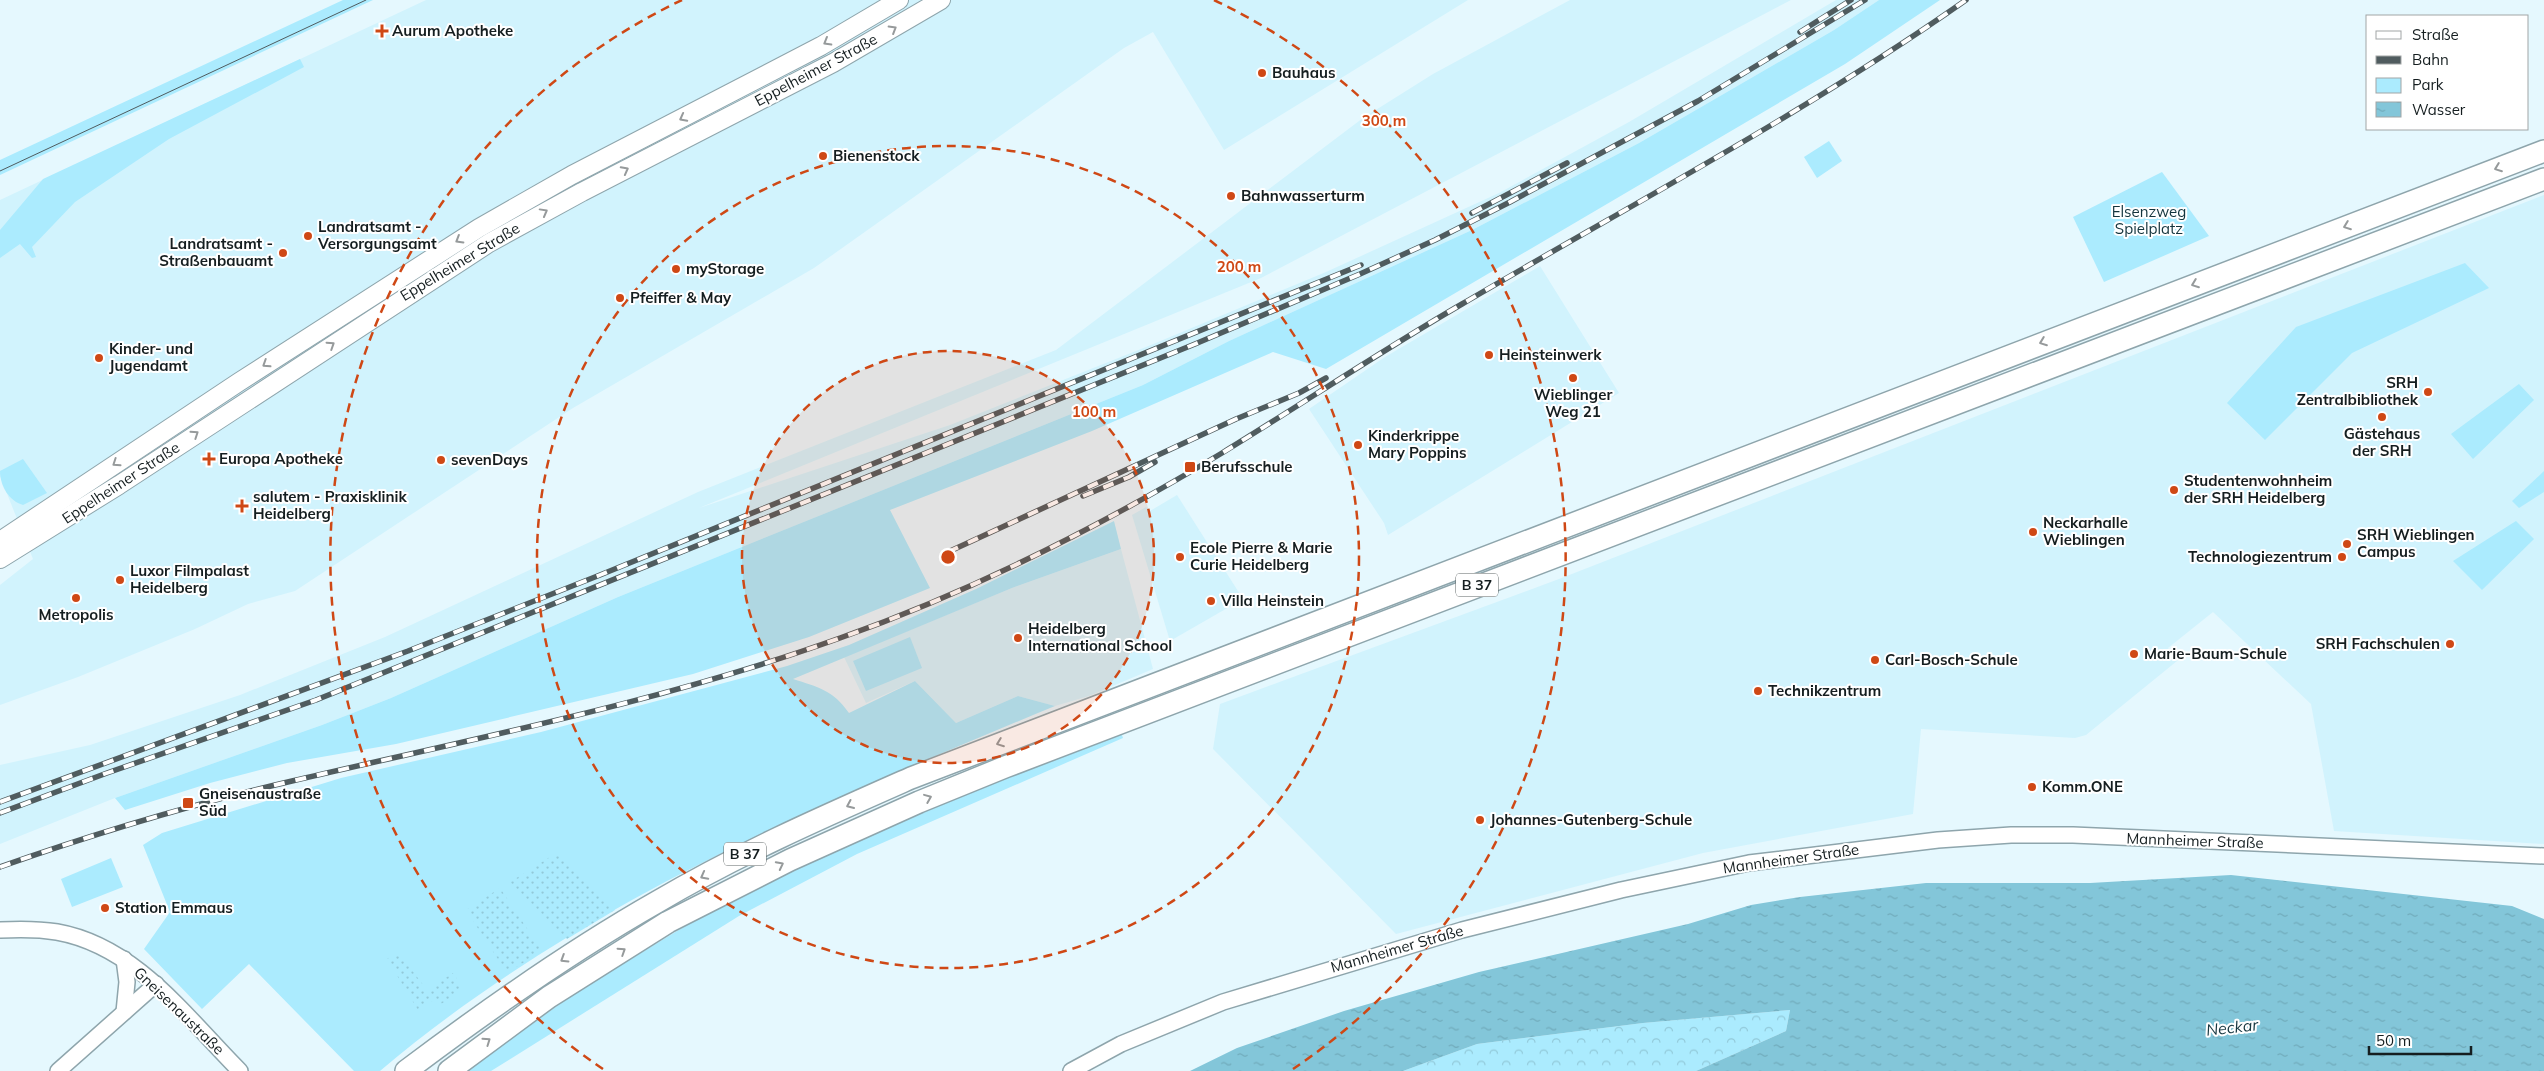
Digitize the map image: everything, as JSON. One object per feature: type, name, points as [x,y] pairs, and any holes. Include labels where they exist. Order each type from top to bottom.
[{"type":"highway","name":"B 37","points":[[406,1071],[539,974],[657,902],[791,831],[911,778],[2544,151]]},
{"type":"highway","name":"B 37","points":[[449,1071],[549,997],[668,922],[790,860],[918,802],[1713,495],[2544,179]]},
{"type":"main road","name":"Eppelheimer Straße","points":[[0,541],[239,382],[479,228],[572,175],[820,46],[899,0]]},
{"type":"main road","name":"Eppelheimer Straße","points":[[0,559],[119,485],[489,242],[833,63],[941,0]]},
{"type":"street","name":"Mannheimer Straße","points":[[1071,1071],[1121,1044],[1170,1022],[1277,984],[1462,930],[1622,890],[1749,863],[1923,842],[2010,835],[2092,836],[2544,856]]},
{"type":"street","name":"Gneisenaustraße","points":[[0,930],[58,932],[82,939],[124,959],[156,984],[240,1071]]},
{"type":"street","points":[[124,959],[127,982],[124,1012]]},
{"type":"street","points":[[58,1071],[156,984]]},
{"type":"shaded area","points":[[426,0],[1468,0],[1224,150],[1153,32],[1124,48],[814,268],[573,408],[295,591],[248,604],[195,629],[78,677],[0,705],[0,585],[33,559],[0,476],[0,200]]},
{"type":"shaded area","points":[[1570,0],[1791,0],[1261,278],[699,508],[950,425],[1146,347],[1326,272],[1499,193],[1629,122],[1836,0],[1879,0],[1834,30],[1639,143],[1472,230],[1229,341],[1143,385],[618,597],[391,698],[322,725],[115,798],[0,844],[0,765],[90,745],[240,695],[385,637],[698,492],[1056,350],[1363,118],[1433,74]]},
{"type":"shaded area","points":[[2544,195],[2544,844],[2334,831],[2311,704],[2213,612],[2168,648],[2177,661],[2086,735],[2075,738],[1921,729],[1913,814],[1703,853],[1396,934],[1213,749],[1220,704],[1559,579]]},
{"type":"shaded area","points":[[1540,266],[1619,393],[1388,535],[1384,523],[1309,409],[1385,357]]},
{"type":"shaded area","name":"Ecole Pierre & Marie Curie Heidelberg","points":[[1177,495],[1243,599],[1170,641],[1132,515],[1146,507],[1150,511]]},
{"type":"shaded area","name":"Heidelberg International School","points":[[1121,549],[1153,669],[1089,696],[1055,706],[1018,696],[956,723],[915,681],[866,703],[844,657],[1012,588]]},
{"type":"green space","points":[[343,0],[373,0],[0,175],[0,160]]},
{"type":"green space","points":[[1879,0],[1940,0],[1845,64],[1326,369],[1273,352],[1092,431],[890,510],[930,588],[809,637],[693,674],[396,744],[287,763],[210,783],[125,810],[115,798],[322,725],[391,698],[618,597],[1143,385],[1229,341],[1472,230],[1639,143],[1834,30]]},
{"type":"green space","points":[[300,59],[304,67],[169,139],[75,202],[32,247],[36,257],[32,258],[20,244],[0,258],[0,230],[43,179]]},
{"type":"green space","points":[[1829,141],[1842,161],[1817,178],[1804,157]]},
{"type":"green space","name":"Elsenzweg Spielplatz","points":[[2162,172],[2209,236],[2104,282],[2073,217]]},
{"type":"green space","points":[[2465,263],[2489,288],[2352,353],[2265,440],[2227,403],[2296,327]]},
{"type":"green space","points":[[2519,384],[2534,400],[2473,459],[2451,434]]},
{"type":"green space","points":[[23,459],[47,493],[23,505],[13,500],[6,492],[0,477],[0,471]]},
{"type":"green space","points":[[2544,471],[2544,492],[2519,508],[2512,501]]},
{"type":"green space","points":[[1114,521],[1121,549],[1012,588],[793,679],[831,694],[849,713],[915,681],[956,723],[1018,696],[1055,706],[878,781],[790,821],[703,863],[618,908],[535,957],[456,1011],[380,1071],[354,1071],[249,964],[202,1009],[144,949],[170,912],[143,845],[162,833],[341,778],[541,732],[787,666],[849,645],[976,589]]},
{"type":"green space","points":[[2516,521],[2534,539],[2482,590],[2453,561]]},
{"type":"green space","points":[[910,637],[922,668],[866,691],[853,661]]},
{"type":"green space","points":[[1121,732],[1123,738],[857,854],[739,916],[491,1071],[467,1071],[575,993],[728,900],[850,842]]},
{"type":"green space","points":[[558,852],[615,910],[567,939],[510,882]]},
{"type":"green space","points":[[111,858],[123,887],[72,907],[61,879]]},
{"type":"green space","points":[[500,888],[542,951],[507,973],[466,910]]},
{"type":"green space","points":[[398,952],[427,990],[453,973],[464,989],[438,1006],[434,1000],[418,1010],[387,959]]},
{"type":"green space","points":[[1790,1010],[1786,1031],[1696,1071],[1403,1071],[1477,1044],[1643,1023]]},
{"type":"water","name":"Neckar","points":[[2231,875],[2512,906],[2544,919],[2544,1071],[1696,1071],[1786,1031],[1790,1010],[1643,1023],[1477,1044],[1403,1071],[1190,1071],[1237,1048],[1344,1011],[1479,972],[1688,924],[1751,905],[1800,897],[1926,883],[2090,883]]},
{"type":"tram line","points":[[0,171],[366,0]]},
{"type":"railway","points":[[1800,32],[1851,0]]},
{"type":"railway","points":[[0,813],[107,773],[316,700],[1195,344],[1360,274],[1435,240],[1510,202],[1698,101],[1865,0]]},
{"type":"railway","points":[[0,867],[72,842],[218,799],[499,734],[705,681],[773,661],[840,638],[939,600],[1036,555],[1176,480],[1432,322],[1781,119],[1843,81],[1966,0]]},
{"type":"railway","points":[[1472,213],[1567,163]]},
{"type":"railway","points":[[0,802],[408,651],[600,575],[1361,265]]},
{"type":"railway","points":[[948,552],[1236,419],[1299,393],[1326,378]]},
{"type":"railway","points":[[1083,496],[1129,477],[1155,462]]},
{"type":"place","name":"Aurum Apotheke","points":[[382,31]]},
{"type":"place","name":"Bauhaus","points":[[1262,73]]},
{"type":"place","name":"Bienenstock","points":[[823,156]]},
{"type":"place","name":"Bahnwasserturm","points":[[1231,196]]},
{"type":"place","name":"Landratsamt - Versorgungsamt","points":[[308,236]]},
{"type":"place","name":"Landratsamt - Straßenbauamt","points":[[283,253]]},
{"type":"place","name":"myStorage","points":[[676,269]]},
{"type":"place","name":"Pfeiffer & May","points":[[620,298]]},
{"type":"place","name":"Heinsteinwerk","points":[[1489,355]]},
{"type":"place","name":"Kinder- und Jugendamt","points":[[99,358]]},
{"type":"place","name":"Wieblinger Weg 21","points":[[1573,378]]},
{"type":"place","name":"SRH Zentralbibliothek","points":[[2428,392]]},
{"type":"place","name":"Gästehaus der SRH","points":[[2382,417]]},
{"type":"place","name":"Kinderkrippe Mary Poppins","points":[[1358,445]]},
{"type":"place","name":"Europa Apotheke","points":[[209,459]]},
{"type":"place","name":"sevenDays","points":[[441,460]]},
{"type":"place","name":"Berufsschule","points":[[1190,467]]},
{"type":"place","name":"Studentenwohnheim der SRH Heidelberg","points":[[2174,490]]},
{"type":"place","name":"salutem - Praxisklinik Heidelberg","points":[[242,506]]},
{"type":"place","name":"Neckarhalle Wieblingen","points":[[2033,532]]},
{"type":"place","name":"SRH Wieblingen Campus","points":[[2347,544]]},
{"type":"place","name":"Ecole Pierre & Marie Curie Heidelberg","points":[[1180,557]]},
{"type":"place","name":"Technologiezentrum","points":[[2342,557]]},
{"type":"place","name":"Luxor Filmpalast Heidelberg","points":[[120,580]]},
{"type":"place","name":"Metropolis","points":[[76,598]]},
{"type":"place","name":"Villa Heinstein","points":[[1211,601]]},
{"type":"place","name":"Heidelberg International School","points":[[1018,638]]},
{"type":"place","name":"SRH Fachschulen","points":[[2450,644]]},
{"type":"place","name":"Marie-Baum-Schule","points":[[2134,654]]},
{"type":"place","name":"Carl-Bosch-Schule","points":[[1875,660]]},
{"type":"place","name":"Technikzentrum","points":[[1758,691]]},
{"type":"place","name":"Komm.ONE","points":[[2032,787]]},
{"type":"place","name":"Gneisenaustraße Süd","points":[[188,803]]},
{"type":"place","name":"Johannes-Gutenberg-Schule","points":[[1480,820]]},
{"type":"place","name":"Station Emmaus","points":[[105,908]]}]
